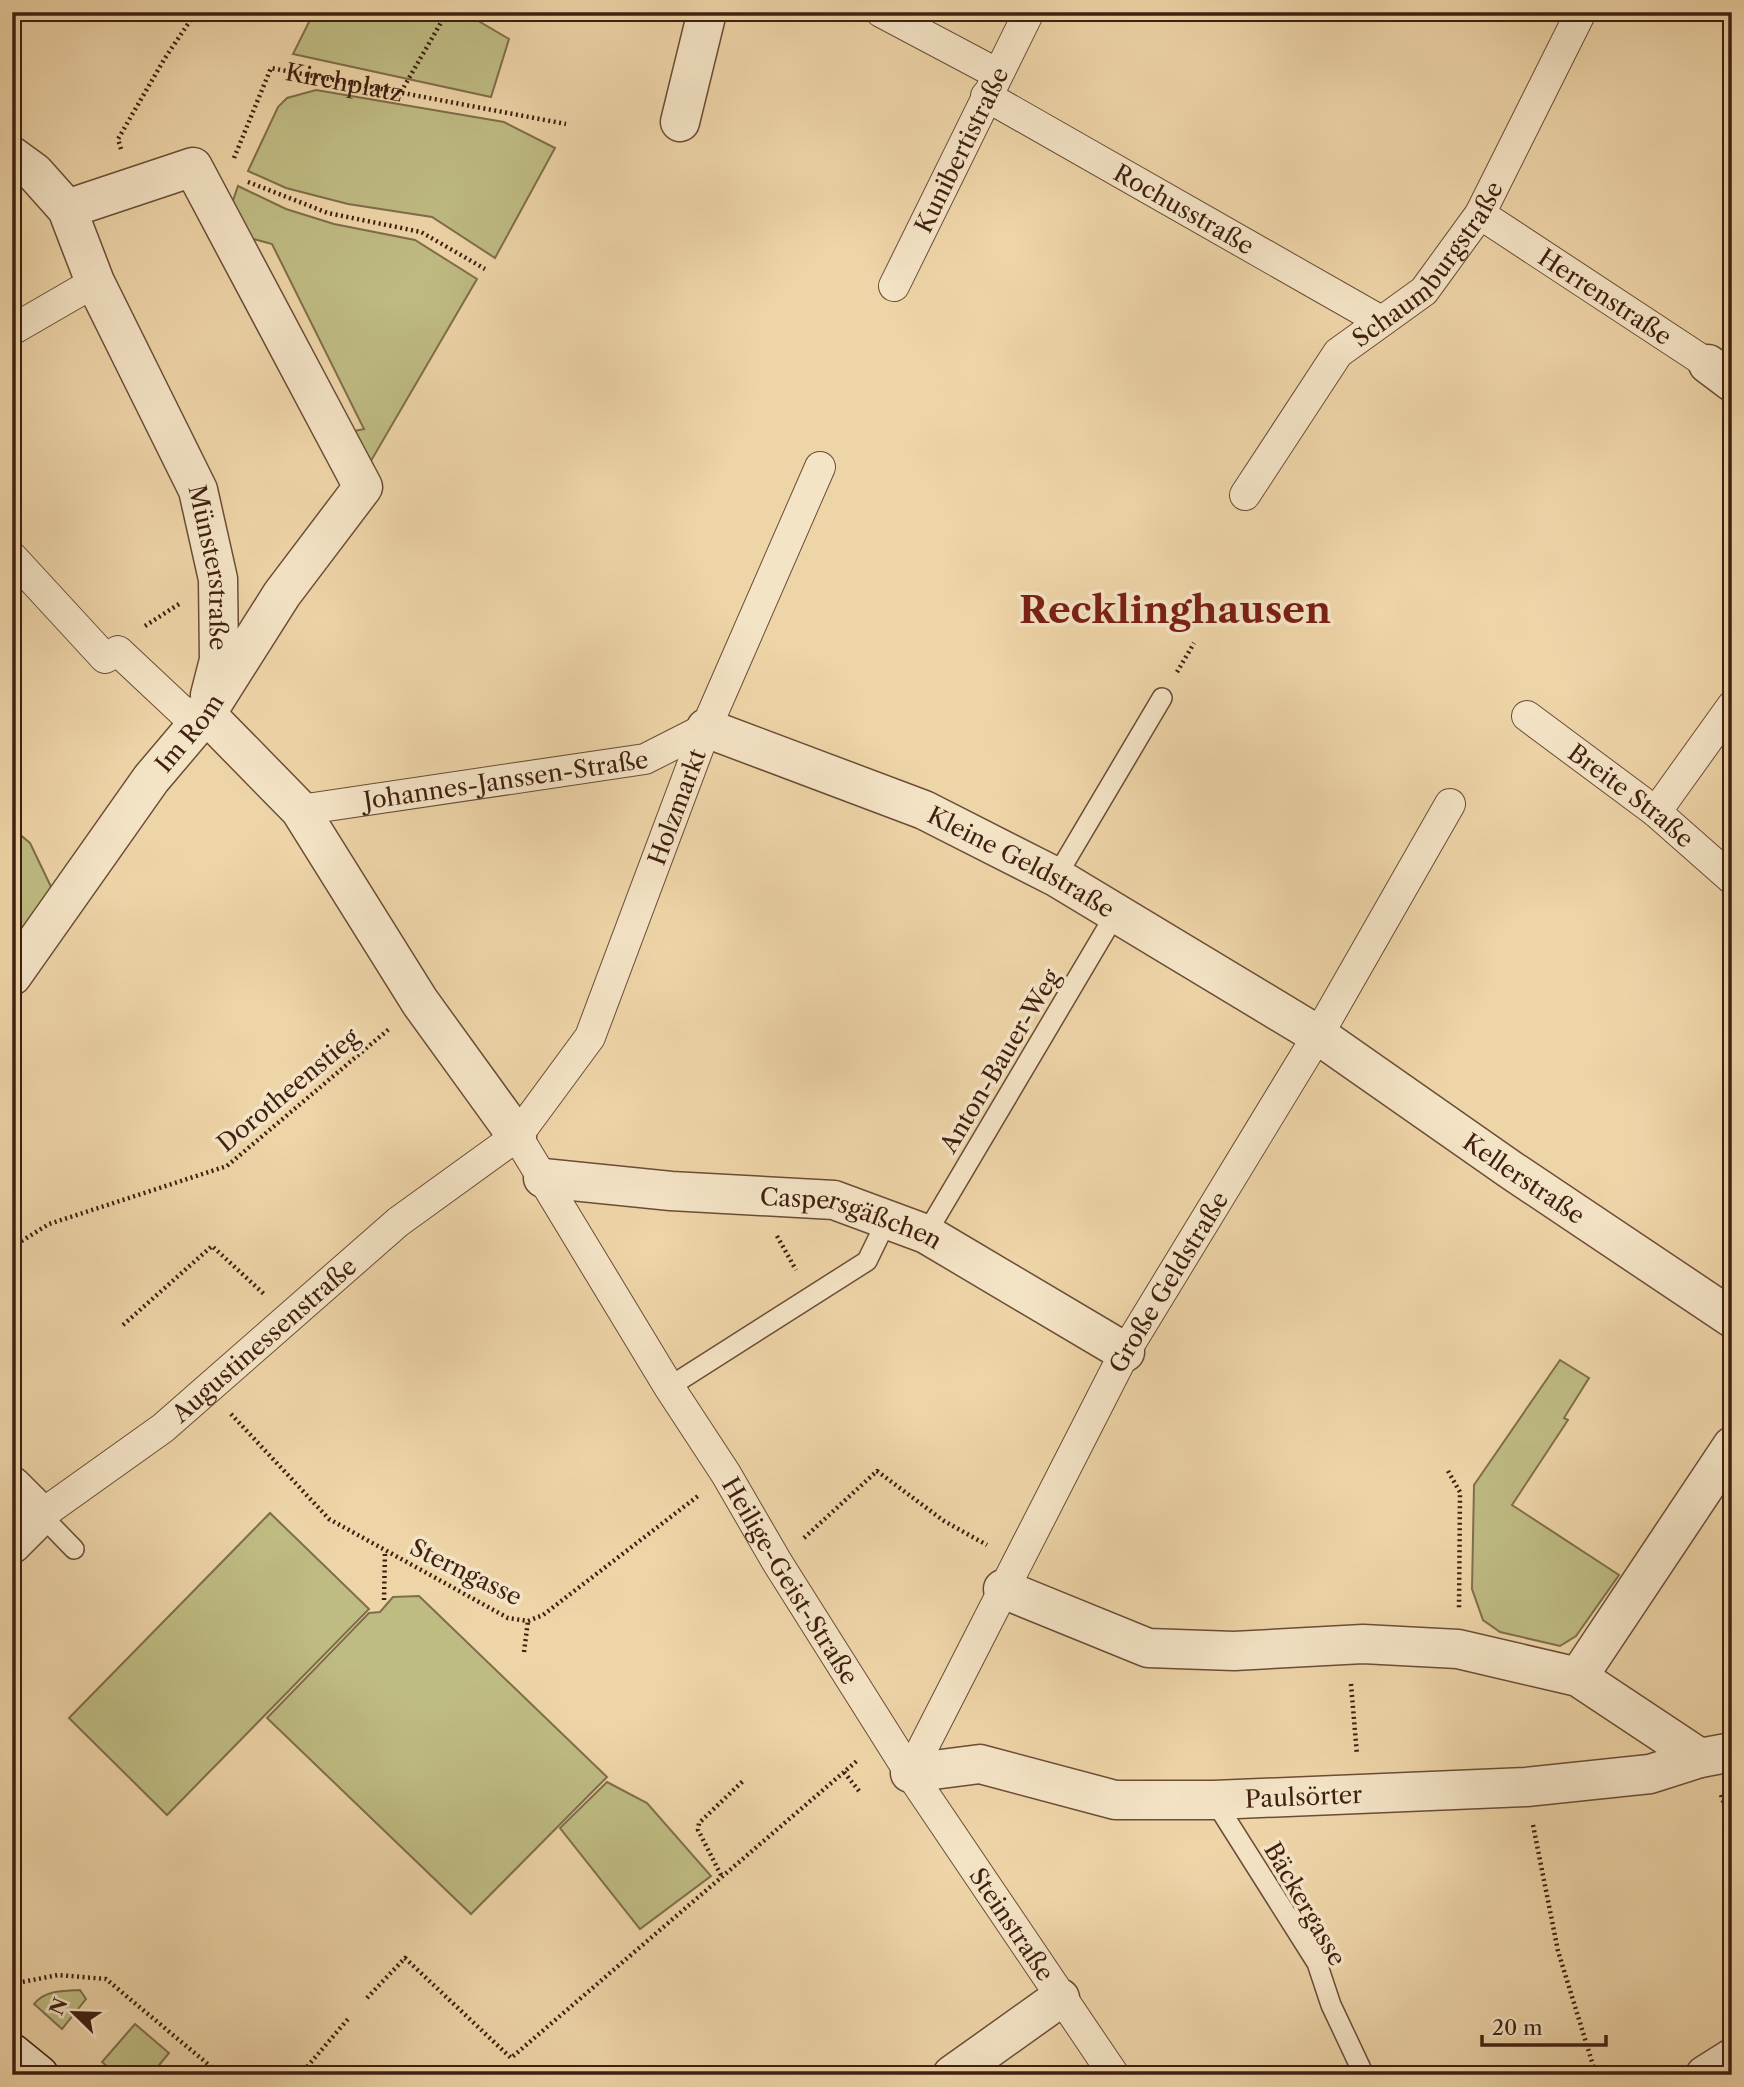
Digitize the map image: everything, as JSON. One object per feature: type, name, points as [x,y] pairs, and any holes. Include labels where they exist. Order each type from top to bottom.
[{"type":"street","points":[[680,122],[708,12]]},
{"type":"street","name":"Rochusstraße","points":[[881,12],[991,85],[1381,321]]},
{"type":"street","name":"Kunibertistraße","points":[[894,286],[1029,12]]},
{"type":"street","name":"Schaumburgstraße","points":[[1245,495],[1338,353],[1424,291],[1479,214],[1581,12]]},
{"type":"street","name":"Münsterstraße","points":[[12,156],[34,172],[66,209],[95,282],[198,490],[218,579],[219,660],[206,714]]},
{"type":"street","points":[[66,209],[193,167]]},
{"type":"street","name":"Im Rom","points":[[12,976],[151,779],[206,714],[282,594],[363,487],[193,167]]},
{"type":"street","name":"Herrenstraße","points":[[1479,214],[1720,373]]},
{"type":"street","points":[[12,330],[95,282]]},
{"type":"street","name":"Holzmarkt","points":[[517,1136],[590,1037],[706,728],[820,467]]},
{"type":"street","points":[[12,557],[105,658],[118,651],[183,712],[206,714],[300,810],[420,1002],[517,1136]]},
{"type":"street","points":[[1656,811],[1732,706]]},
{"type":"street","name":"Breite Straße","points":[[1527,716],[1656,811],[1732,879]]},
{"type":"street","name":"Johannes-Janssen-Straße","points":[[300,810],[645,759],[706,728]]},
{"type":"street","name":"Kleine Geldstraße","points":[[706,728],[924,810],[1056,877],[1318,1035]]},
{"type":"street","name":"Große Geldstraße","points":[[910,1773],[1125,1352],[1318,1035],[1450,804]]},
{"type":"street","name":"Kellerstraße","points":[[1318,1035],[1601,1241],[1732,1318]]},
{"type":"street","name":"Heilige-Geist-Straße","points":[[517,1136],[669,1387],[726,1474],[777,1562],[910,1773]]},
{"type":"street","name":"Augustinessenstraße","points":[[12,1544],[41,1515],[163,1428],[398,1222],[517,1136]]},
{"type":"street","name":"Caspersgäßchen","points":[[543,1178],[671,1191],[834,1200],[926,1234],[1125,1352]]},
{"type":"street","points":[[1582,1688],[1732,1446]]},
{"type":"street","points":[[12,1486],[41,1515]]},
{"type":"street","name":"Paulsörter","points":[[1009,1575],[1148,1648],[1234,1650],[1348,1644],[1458,1649],[1582,1688],[1716,1755]]},
{"type":"street","name":"Paulsörter","points":[[910,1773],[980,1764],[1115,1800],[1214,1800],[1525,1787],[1650,1774],[1716,1755]]},
{"type":"street","name":"Steinstraße","points":[[910,1773],[1114,2075]]},
{"type":"street","points":[[952,2075],[1060,1998]]},
{"type":"street","points":[[12,2053],[39,2075]]},
{"type":"street","points":[[1706,2075],[1732,2058]]},
{"type":"lane","points":[[1056,877],[1162,698]]},
{"type":"lane","name":"Anton-Bauer-Weg","points":[[926,1234],[1116,913]]},
{"type":"lane","points":[[669,1387],[867,1261],[887,1220]]},
{"type":"lane","points":[[41,1515],[74,1549]]},
{"type":"lane","name":"Bäckergasse","points":[[1214,1800],[1317,1963],[1331,2005],[1364,2075]]},
{"type":"path","points":[[133,187],[118,139],[165,58],[197,12]]},
{"type":"path","points":[[401,92],[447,12]]},
{"type":"path","name":"Kirchplatz","points":[[193,167],[228,175],[271,68],[566,124]]},
{"type":"path","points":[[253,184],[328,213],[421,232],[485,269]]},
{"type":"path","name":"Dorotheenstieg","points":[[12,1247],[49,1224],[160,1185],[227,1166],[420,1002]]},
{"type":"path","points":[[123,1325],[212,1246],[254,1284]]},
{"type":"path","points":[[784,1251],[791,1261]]},
{"type":"path","name":"Sterngasse","points":[[206,1388],[329,1519],[508,1618],[528,1621],[543,1615],[726,1474]]},
{"type":"path","points":[[777,1562],[877,1471],[944,1521],[1009,1575]]},
{"type":"path","points":[[1448,1471],[1460,1492],[1460,1594]]},
{"type":"path","points":[[384,1600],[385,1551]]},
{"type":"path","points":[[524,1652],[528,1621]]},
{"type":"path","points":[[1348,1644],[1360,1794]]},
{"type":"path","points":[[367,1998],[405,1958],[511,2058],[721,1875],[754,1851],[855,1763]]},
{"type":"path","points":[[844,1772],[859,1791]]},
{"type":"path","points":[[721,1875],[698,1830],[699,1823],[720,1800],[744,1780]]},
{"type":"path","points":[[1525,1787],[1558,1951],[1596,2075]]},
{"type":"path","points":[[12,1984],[58,1975],[106,1979],[221,2075]]},
{"type":"path","points":[[300,2075],[348,2019]]},
{"type":"shaded area","points":[[314,12],[463,12],[509,39],[491,97],[293,54]]},
{"type":"shaded area","points":[[316,90],[504,122],[555,148],[495,258],[432,217],[348,204],[286,188],[248,171],[278,107],[287,98]]},
{"type":"shaded area","points":[[238,186],[286,209],[334,224],[415,240],[477,279],[368,466],[345,433],[364,429],[272,244],[246,237],[230,209]]},
{"type":"shaded area","points":[[12,828],[30,843],[54,893],[12,950]]},
{"type":"shaded area","points":[[1560,1360],[1589,1378],[1564,1418],[1568,1420],[1512,1505],[1619,1575],[1576,1636],[1560,1646],[1500,1632],[1483,1620],[1472,1589],[1474,1485]]},
{"type":"shaded area","points":[[270,1513],[369,1609],[167,1815],[69,1718]]},
{"type":"shaded area","points":[[419,1596],[607,1777],[471,1914],[267,1718],[369,1613],[380,1612],[393,1597]]},
{"type":"shaded area","points":[[607,1782],[647,1803],[711,1876],[640,1929],[560,1828]]},
{"type":"shaded area","points":[[80,1990],[86,1999],[62,2029],[34,2004],[49,1994]]},
{"type":"shaded area","points":[[135,2024],[169,2053],[151,2075],[117,2075],[102,2062]]},
{"type":"district","name":"Recklinghausen","points":[[1175,609]]}]
